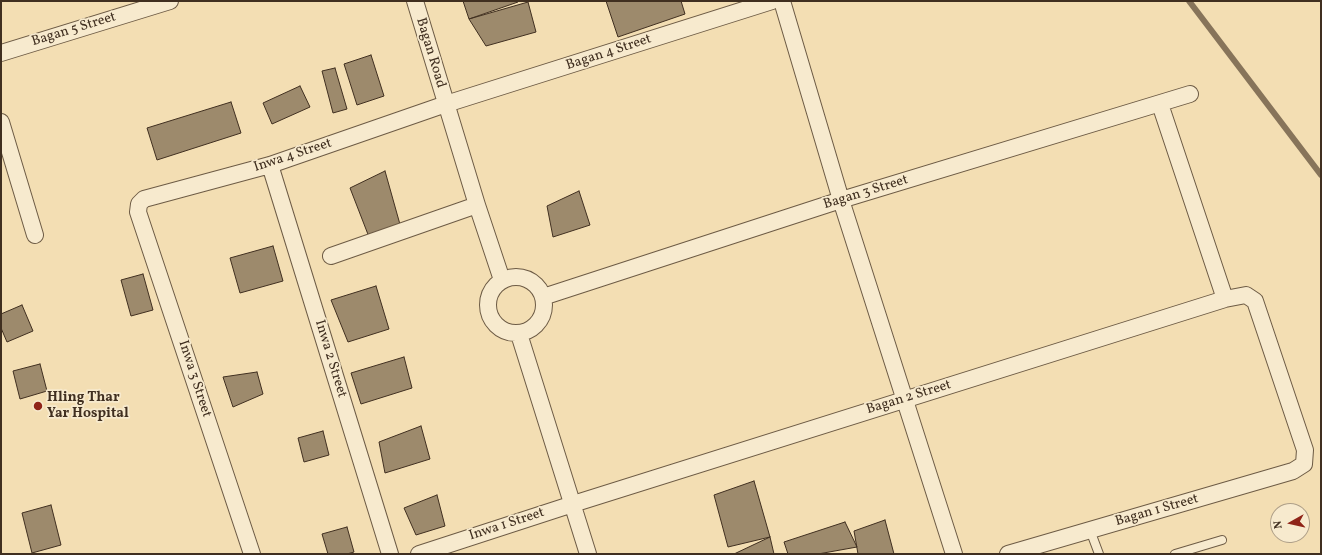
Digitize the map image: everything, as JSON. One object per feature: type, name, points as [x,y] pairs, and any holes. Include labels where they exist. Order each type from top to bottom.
[{"type":"street","name":"Bagan 5 Street","points":[[1,53],[170,1]]},
{"type":"street","name":"Bagan Road","points":[[415,1],[477,205],[502,280]]},
{"type":"street","name":"Bagan 4 Street","points":[[446,104],[772,1]]},
{"type":"street","points":[[782,1],[841,200],[954,554]]},
{"type":"street","name":"Bagan 3 Street","points":[[543,297],[841,200],[1190,94]]},
{"type":"street","name":"Inwa 4 Street","points":[[139,204],[144,199],[270,165],[446,104]]},
{"type":"street","points":[[1160,104],[1225,299]]},
{"type":"street","points":[[1,122],[35,235]]},
{"type":"street","name":"Inwa 2 Street","points":[[270,165],[390,554]]},
{"type":"street","name":"Inwa 3 Street","points":[[139,204],[138,212],[252,554]]},
{"type":"street","points":[[331,256],[477,205]]},
{"type":"street","points":[[513,277],[523,277],[532,281],[539,288],[543,297],[545,307],[542,317],[537,325],[529,331],[519,334],[510,333],[500,329],[493,322],[487,304],[489,295],[495,286],[502,280],[513,277]]},
{"type":"street","name":"Bagan 2 Street","points":[[573,504],[1225,299],[1246,295],[1256,301],[1304,450],[1304,464]]},
{"type":"street","points":[[519,334],[588,554]]},
{"type":"street","name":"Bagan 1 Street","points":[[1008,554],[1293,471],[1304,464]]},
{"type":"street","name":"Inwa 1 Street","points":[[419,554],[573,504]]},
{"type":"lane","points":[[1090,530],[1099,554]]},
{"type":"lane","points":[[1175,554],[1222,540]]},
{"type":"building","points":[[463,1],[517,1],[518,2],[469,19]]},
{"type":"building","points":[[606,1],[681,1],[685,14],[618,37]]},
{"type":"building","points":[[528,2],[536,32],[486,46],[469,19]]},
{"type":"building","points":[[371,55],[384,96],[357,105],[344,64]]},
{"type":"building","points":[[335,68],[347,109],[333,113],[322,71]]},
{"type":"building","points":[[300,86],[310,107],[272,124],[263,103]]},
{"type":"building","points":[[231,102],[241,133],[157,160],[147,128]]},
{"type":"building","points":[[385,171],[401,228],[369,237],[350,188]]},
{"type":"building","points":[[579,191],[590,225],[553,237],[547,206]]},
{"type":"building","points":[[273,246],[283,281],[240,293],[230,258]]},
{"type":"building","points":[[143,274],[153,310],[131,316],[121,280]]},
{"type":"building","points":[[376,286],[389,329],[348,342],[331,300]]},
{"type":"building","points":[[22,305],[33,331],[7,342],[1,328],[1,314]]},
{"type":"building","points":[[404,357],[412,388],[361,404],[351,373]]},
{"type":"building","points":[[40,364],[47,391],[20,399],[13,371]]},
{"type":"building","points":[[257,372],[263,394],[233,407],[223,377]]},
{"type":"building","points":[[421,426],[430,459],[385,473],[379,442]]},
{"type":"building","points":[[323,431],[329,455],[304,462],[298,438]]},
{"type":"building","points":[[754,481],[770,537],[728,547],[714,495]]},
{"type":"building","points":[[437,495],[445,526],[416,535],[404,508]]},
{"type":"building","points":[[51,505],[61,545],[32,553],[22,513]]},
{"type":"building","points":[[885,520],[894,554],[858,554],[854,531]]},
{"type":"building","points":[[845,522],[857,547],[818,554],[788,554],[784,542]]},
{"type":"building","points":[[347,527],[354,552],[347,554],[328,554],[322,534]]},
{"type":"building","points":[[770,537],[774,554],[734,554]]},
{"type":"waterway","points":[[1189,1],[1321,175]]},
{"type":"place","name":"Hling Thar Yar Hospital","points":[[38,406]]}]
